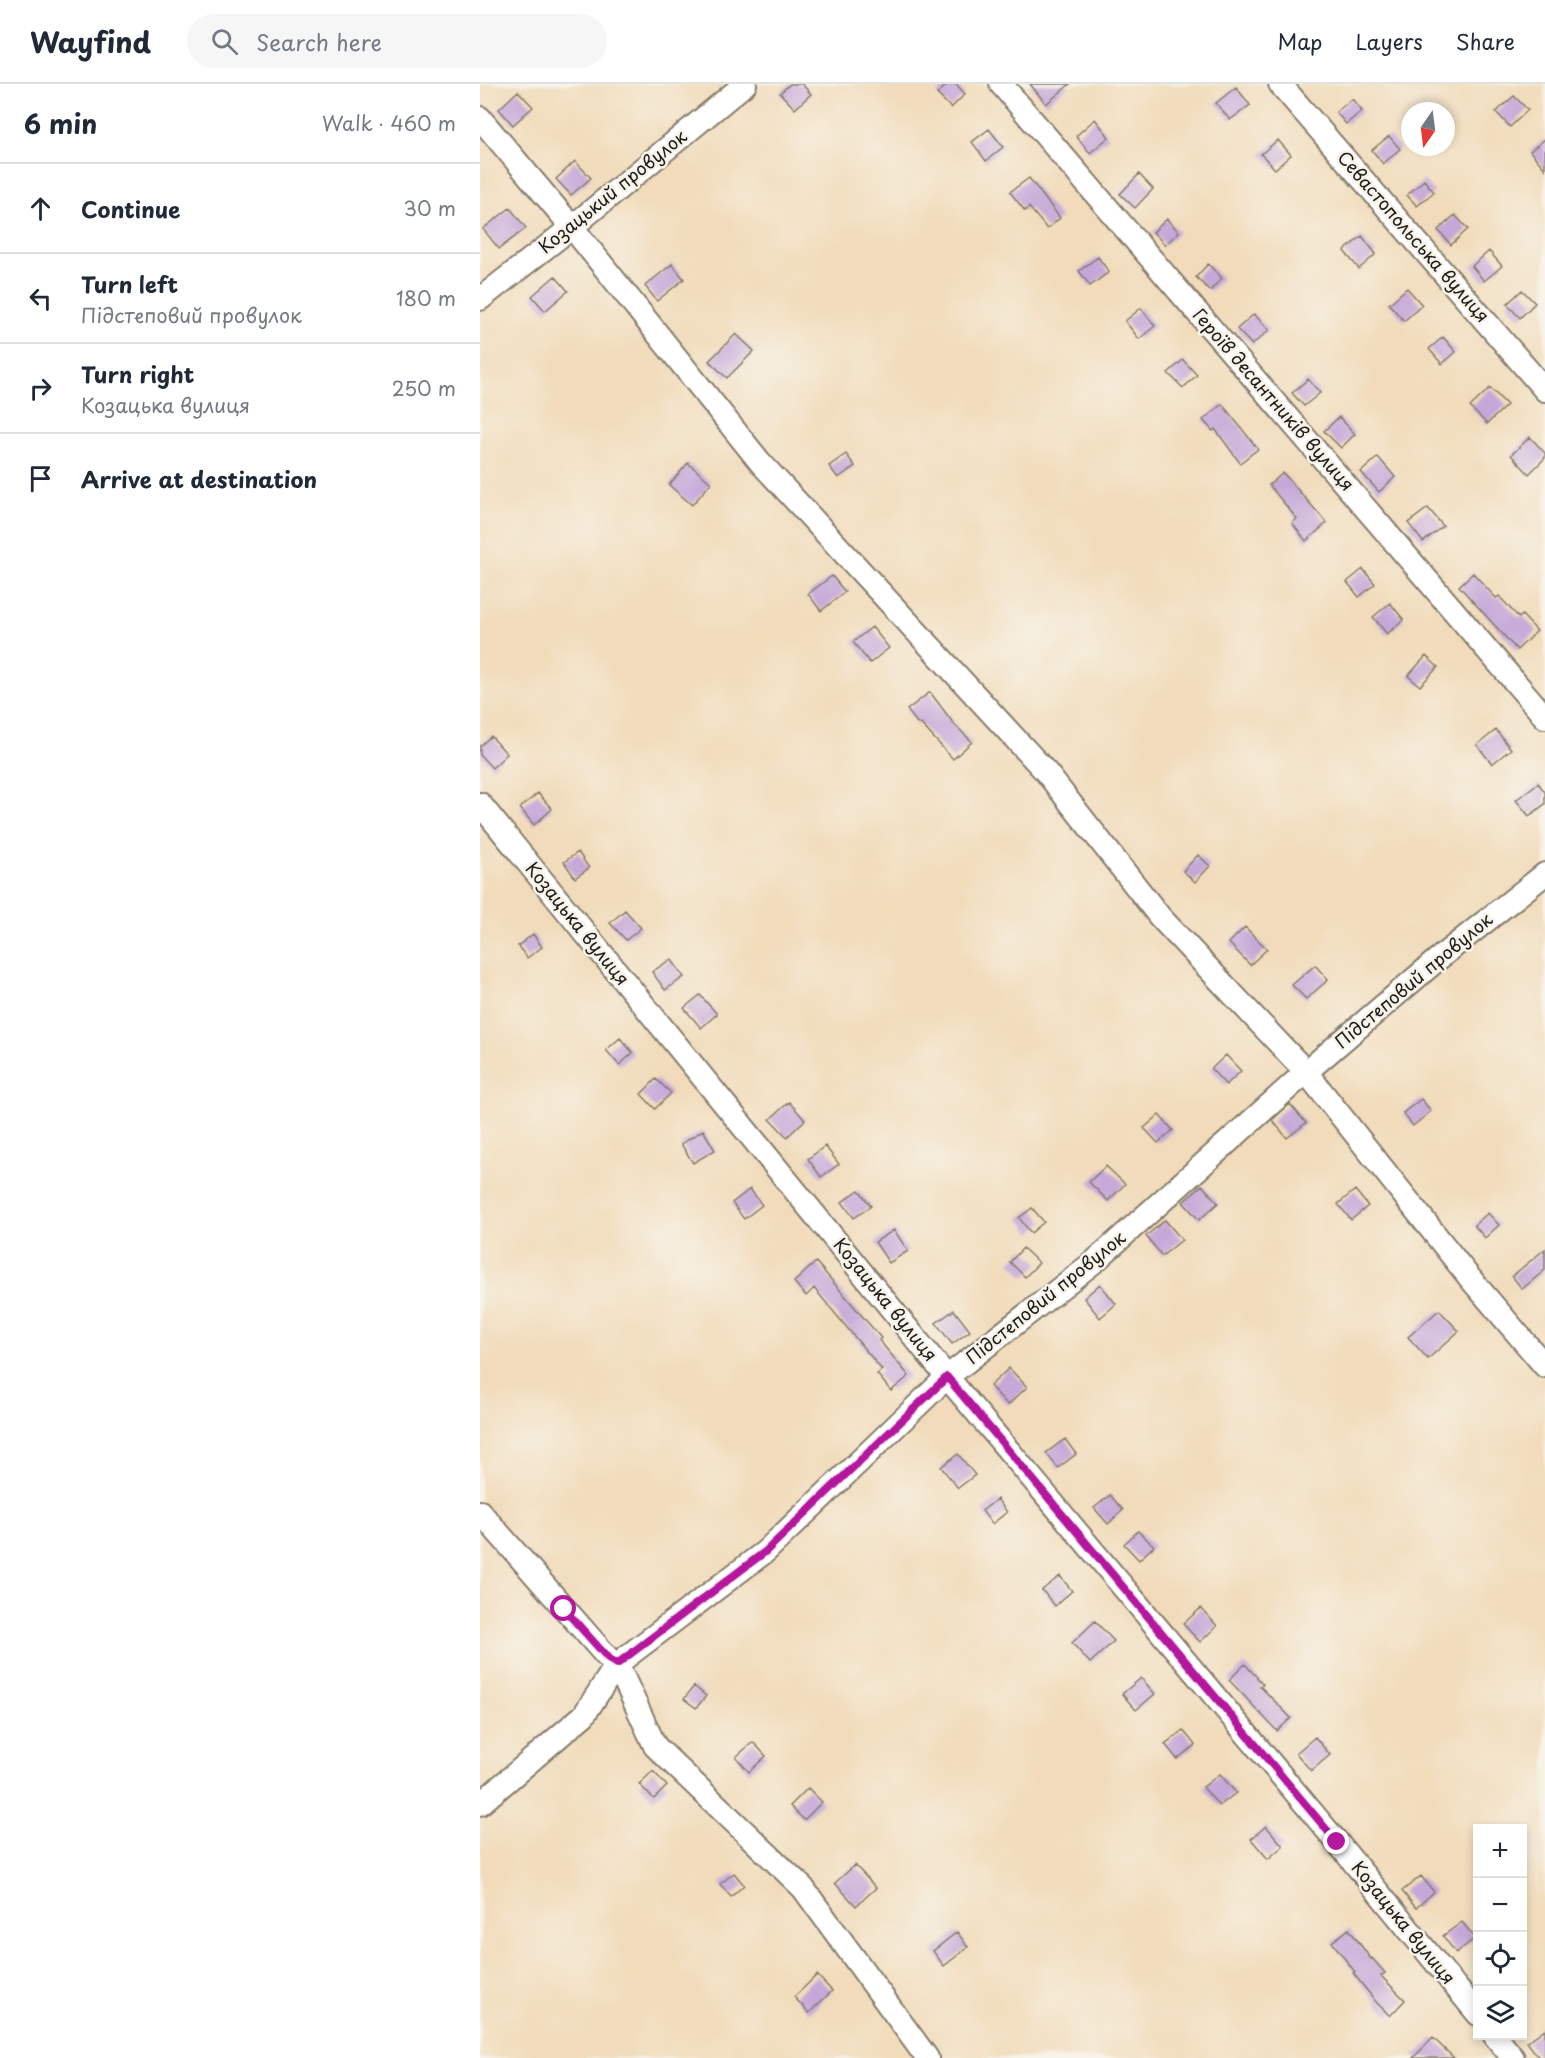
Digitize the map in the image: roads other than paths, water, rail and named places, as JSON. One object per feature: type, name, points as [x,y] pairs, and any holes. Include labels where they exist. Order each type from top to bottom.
[{"type":"street","name":"Козацький провулок","points":[[480,299],[572,227],[745,84]]},
{"type":"street","name":"Героїв десантників вулиця","points":[[1001,84],[1545,717]]},
{"type":"street","name":"Севастопольська вулиця","points":[[1281,84],[1545,390]]},
{"type":"street","points":[[480,118],[572,227],[759,462],[1046,772],[1160,917],[1306,1072],[1469,1277],[1545,1366]]},
{"type":"street","name":"Козацька вулиця","points":[[480,804],[947,1377],[1473,2008]]},
{"type":"street","name":"Підстеповий провулок","points":[[480,1804],[585,1715],[617,1664],[766,1551],[947,1377],[1095,1261],[1306,1072],[1438,959],[1545,874]]},
{"type":"street","points":[[480,1512],[608,1658],[617,1664],[655,1746],[803,1888],[916,2046],[927,2058]]},
{"type":"street","points":[[1498,2040],[1513,2058]]}]
